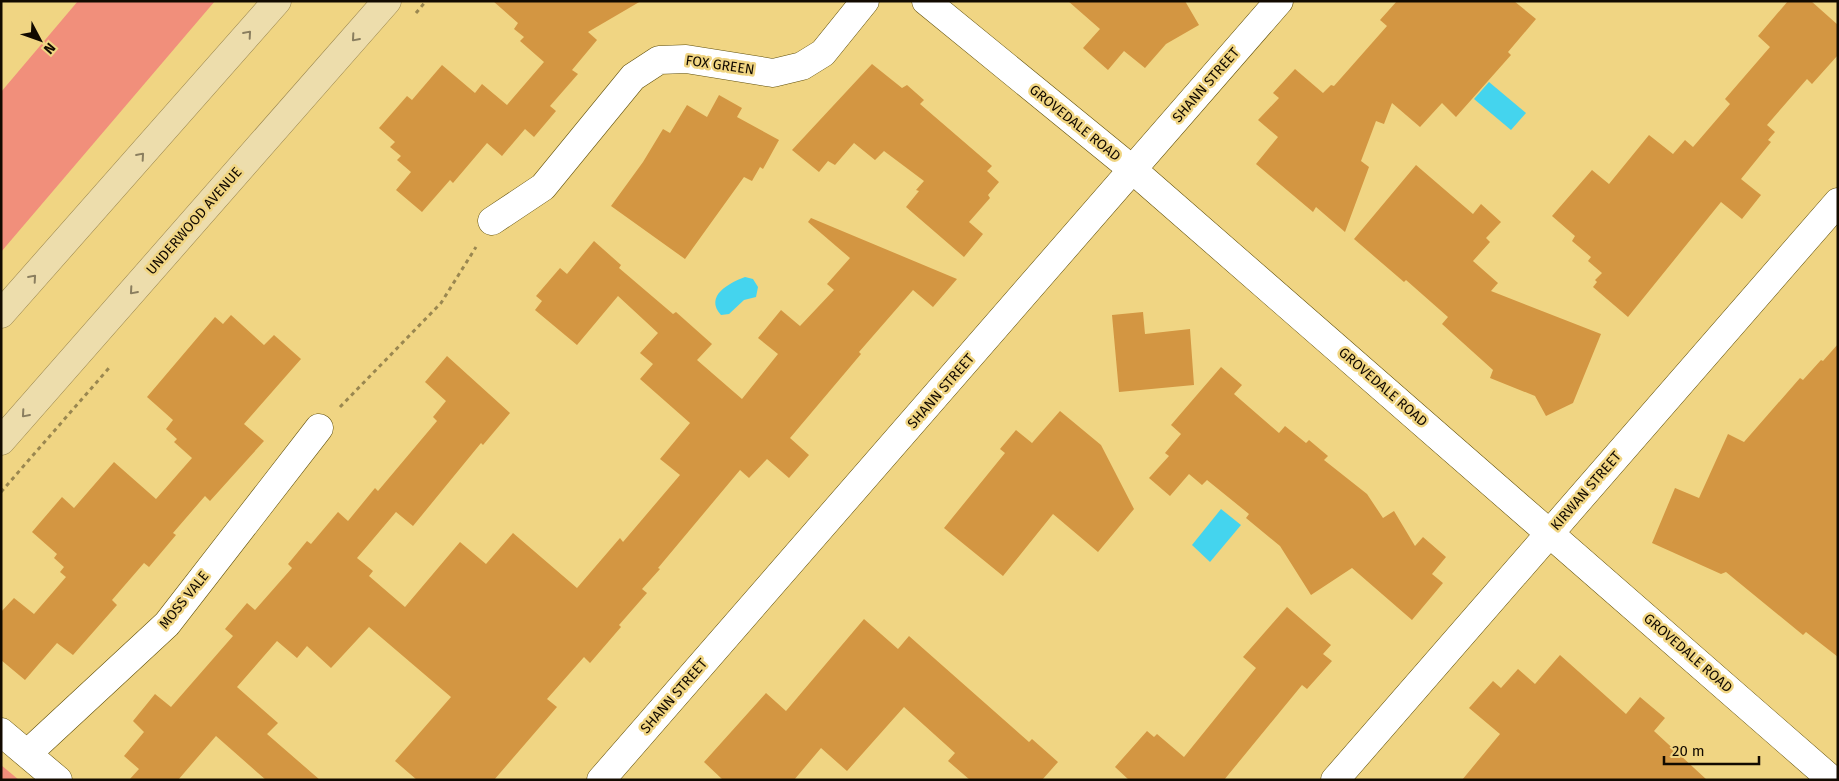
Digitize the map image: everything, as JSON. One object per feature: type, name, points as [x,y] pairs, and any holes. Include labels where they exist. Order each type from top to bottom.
[{"type":"main road","points":[[1,314],[277,1]]},
{"type":"main road","name":"UNDERWOOD AVENUE","points":[[1,441],[387,1]]},
{"type":"street","name":"FOX GREEN","points":[[492,221],[543,187],[633,77],[660,60],[686,59],[773,73],[802,66],[823,54],[865,1]]},
{"type":"street","name":"GROVEDALE ROAD","points":[[926,1],[1133,170],[1832,780]]},
{"type":"street","name":"SHANN STREET","points":[[601,780],[1279,1]]},
{"type":"street","name":"KIRWAN STREET","points":[[1335,780],[1838,202]]},
{"type":"street","name":"MOSS VALE","points":[[28,753],[167,624],[319,428]]},
{"type":"street","points":[[1,732],[58,780]]},
{"type":"path","points":[[319,428],[441,303],[492,221]]},
{"type":"shaded area","points":[[78,1],[215,1],[1,252],[1,92]]},
{"type":"shaded area","points":[[1,765],[19,780],[1,780]]},
{"type":"water","points":[[1489,82],[1526,113],[1511,130],[1474,99]]},
{"type":"water","points":[[745,277],[753,279],[758,287],[756,297],[744,300],[729,314],[721,315],[716,308],[717,296],[726,287]]},
{"type":"water","points":[[1221,509],[1241,525],[1210,562],[1192,545]]},
{"type":"building","points":[[493,1],[641,1],[588,32],[597,40],[572,70],[578,74],[550,106],[556,111],[534,137],[525,129],[502,156],[487,143],[453,183],[450,180],[422,212],[396,190],[411,172],[397,160],[401,156],[390,147],[395,142],[379,128],[407,96],[412,100],[442,65],[475,93],[482,84],[507,105],[544,62],[520,41],[524,37],[514,29],[518,23]]},
{"type":"building","points":[[1068,1],[1185,1],[1199,25],[1166,44],[1145,68],[1124,51],[1108,70],[1083,48],[1100,29]]},
{"type":"building","points":[[1397,1],[1514,1],[1536,19],[1508,52],[1511,55],[1456,117],[1442,103],[1420,127],[1392,103],[1384,124],[1376,121],[1361,161],[1369,167],[1345,232],[1316,207],[1313,212],[1256,164],[1278,137],[1258,120],[1279,98],[1273,93],[1295,69],[1323,93],[1331,85],[1334,86],[1387,26],[1380,20]]},
{"type":"building","points":[[1788,1],[1811,1],[1838,25],[1838,55],[1812,84],[1807,79],[1767,125],[1775,132],[1768,140],[1771,142],[1741,179],[1761,195],[1742,219],[1721,202],[1628,317],[1593,287],[1597,282],[1595,280],[1602,273],[1588,261],[1591,257],[1572,241],[1575,236],[1552,216],[1592,170],[1609,184],[1649,135],[1673,154],[1685,140],[1693,147],[1730,104],[1725,99],[1770,47],[1758,36]]},
{"type":"building","points":[[872,64],[902,88],[907,85],[924,100],[920,104],[992,166],[987,171],[999,182],[988,195],[990,198],[969,222],[983,234],[964,257],[906,207],[919,191],[916,190],[924,181],[884,151],[875,160],[854,143],[835,165],[828,161],[819,172],[792,150]]},
{"type":"building","points":[[719,95],[742,108],[737,117],[779,140],[763,169],[760,167],[752,181],[744,177],[685,259],[611,206],[643,162],[663,129],[670,133],[687,105],[707,117]]},
{"type":"building","points":[[1416,165],[1473,214],[1481,204],[1501,222],[1486,238],[1490,242],[1473,261],[1498,283],[1491,291],[1601,334],[1573,403],[1546,416],[1535,396],[1490,378],[1493,370],[1442,324],[1448,317],[1406,280],[1404,282],[1354,239]]},
{"type":"building","points":[[811,218],[957,279],[933,307],[913,290],[859,352],[861,354],[790,438],[809,455],[789,478],[767,459],[749,478],[740,470],[642,589],[647,593],[619,625],[621,627],[590,663],[584,657],[547,699],[557,707],[494,780],[417,780],[395,761],[451,697],[369,627],[331,668],[307,646],[297,658],[277,641],[237,687],[278,723],[267,734],[320,780],[266,780],[216,736],[178,780],[129,780],[139,769],[124,756],[144,732],[133,721],[155,694],[171,707],[233,636],[225,629],[247,603],[255,610],[292,568],[288,564],[307,541],[311,544],[338,512],[348,521],[375,488],[378,491],[437,421],[433,417],[446,401],[425,382],[447,356],[510,413],[483,445],[481,443],[413,526],[396,512],[357,558],[373,571],[369,576],[405,607],[460,542],[486,564],[513,533],[577,588],[620,538],[623,542],[680,475],[660,459],[690,423],[640,379],[653,364],[640,353],[658,333],[618,296],[577,345],[535,310],[542,301],[536,296],[560,268],[567,274],[594,241],[621,265],[619,268],[673,314],[676,312],[712,344],[697,360],[742,399],[778,354],[758,338],[781,310],[800,326],[834,290],[827,284],[850,258],[808,222]]},
{"type":"building","points":[[1143,312],[1145,334],[1190,329],[1194,385],[1119,392],[1112,315]]},
{"type":"building","points":[[231,315],[264,345],[274,335],[301,359],[244,424],[264,441],[210,501],[205,496],[173,533],[176,535],[149,567],[144,563],[112,600],[117,605],[73,655],[57,643],[25,680],[1,660],[1,612],[14,598],[34,614],[66,577],[60,572],[64,567],[54,558],[57,554],[32,532],[62,497],[74,508],[114,462],[156,499],[192,458],[174,442],[177,439],[166,429],[173,420],[147,397],[215,317],[223,324]]},
{"type":"building","points":[[1838,344],[1838,657],[1806,632],[1803,635],[1726,572],[1721,574],[1652,543],[1675,488],[1699,498],[1728,434],[1744,442],[1800,378],[1803,380]]},
{"type":"building","points":[[1221,367],[1242,385],[1234,394],[1279,433],[1285,426],[1306,443],[1309,440],[1328,456],[1324,460],[1367,494],[1383,518],[1394,511],[1415,546],[1423,537],[1446,557],[1432,574],[1443,583],[1412,620],[1352,568],[1311,595],[1280,546],[1246,518],[1249,514],[1207,480],[1202,485],[1189,474],[1170,496],[1149,478],[1169,456],[1165,453],[1181,434],[1171,425]]},
{"type":"building","points":[[1060,411],[1101,445],[1134,509],[1098,552],[1053,514],[1003,576],[944,528],[1005,453],[1000,449],[1016,430],[1032,443]]},
{"type":"building","points":[[1287,607],[1331,645],[1323,654],[1332,661],[1307,689],[1302,685],[1224,780],[1129,780],[1115,767],[1147,731],[1154,737],[1157,734],[1184,757],[1256,668],[1243,657]]},
{"type":"building","points":[[864,619],[898,649],[909,636],[1029,742],[1032,739],[1058,762],[1042,780],[970,780],[948,761],[955,753],[904,707],[847,771],[821,748],[794,780],[723,780],[704,762],[766,693],[786,711]]},
{"type":"building","points":[[1560,655],[1626,714],[1640,697],[1665,718],[1654,731],[1707,780],[1462,780],[1500,734],[1469,708],[1493,681],[1501,688],[1518,669],[1535,684]]}]
